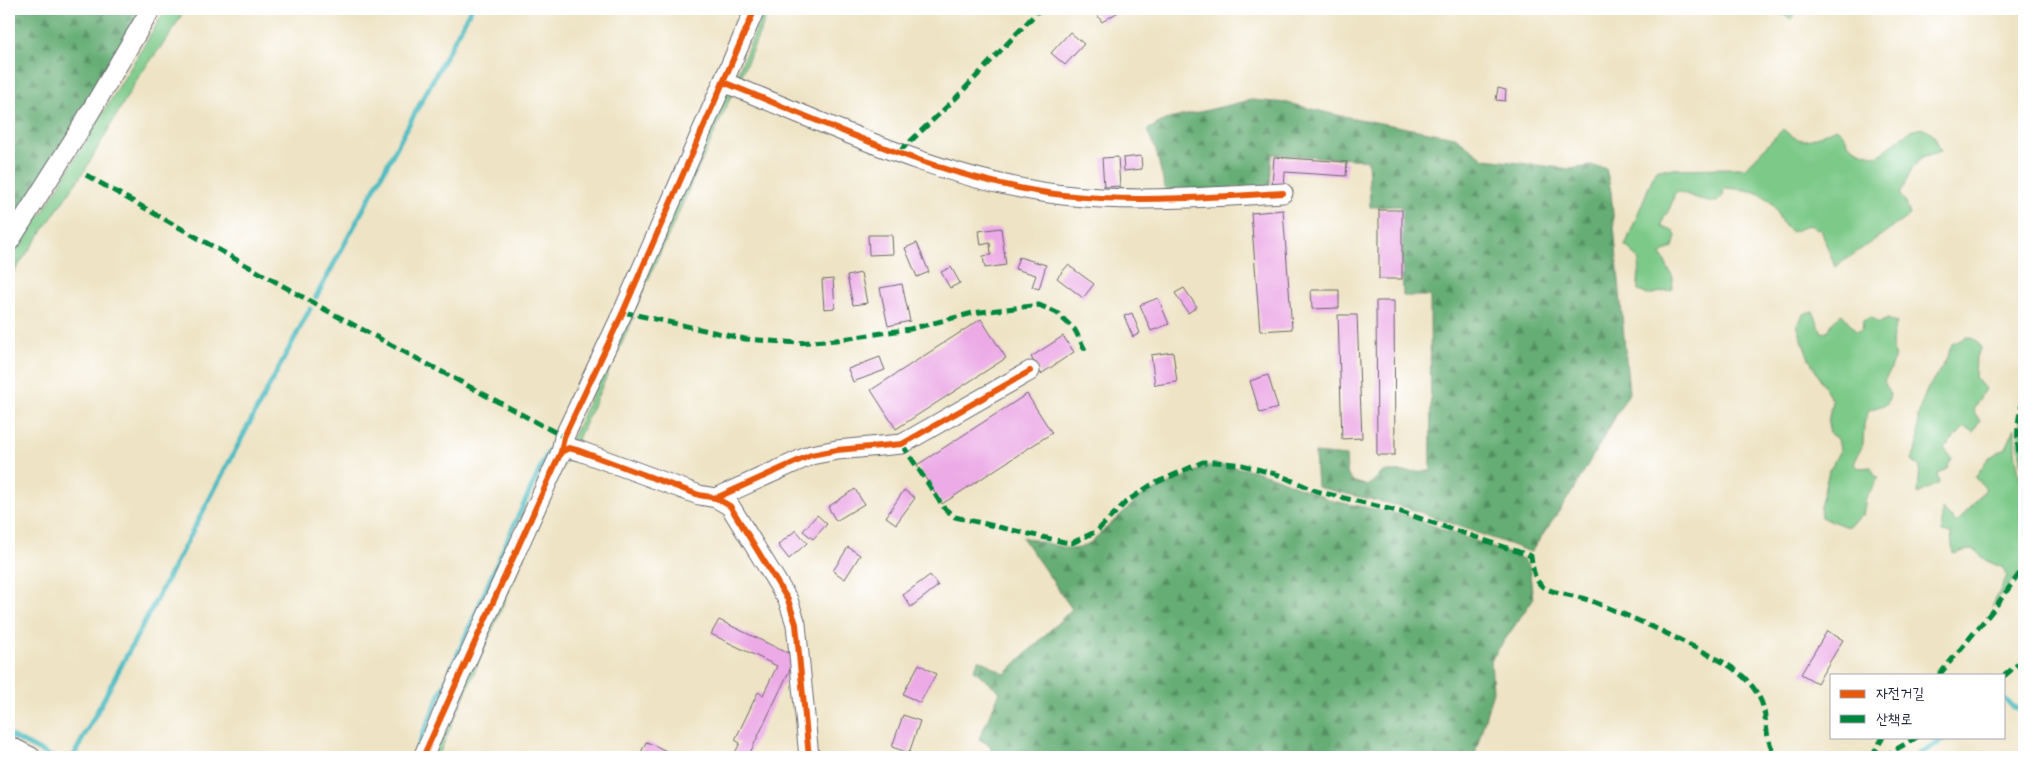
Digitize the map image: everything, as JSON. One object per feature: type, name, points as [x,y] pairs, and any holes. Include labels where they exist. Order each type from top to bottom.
[{"type":"street","points":[[9,242],[71,144],[151,9]]},
{"type":"street","points":[[423,757],[560,452],[564,437],[623,312],[754,9]]},
{"type":"street","points":[[723,82],[957,173],[1007,186],[1062,195],[1121,199],[1283,194]]},
{"type":"street","points":[[716,498],[811,456],[837,450],[902,444],[1030,371]]},
{"type":"street","points":[[560,452],[570,448],[580,451],[699,495],[716,498],[730,506],[788,600],[796,624],[809,757]]},
{"type":"street","points":[[9,746],[31,757]]},
{"type":"green space","points":[[9,9],[144,9],[9,233]]},
{"type":"green space","points":[[166,9],[185,9],[170,35],[139,76],[85,170],[9,279],[9,258],[44,210]]},
{"type":"green space","points":[[765,9],[770,9],[739,81],[735,79]]},
{"type":"green space","points":[[1779,9],[1797,9],[1791,19],[1782,14]]},
{"type":"green space","points":[[728,88],[733,92],[635,309],[630,308]]},
{"type":"green space","points":[[1251,100],[1288,103],[1332,114],[1455,137],[1485,159],[1571,169],[1590,166],[1606,168],[1611,192],[1629,393],[1572,492],[1531,552],[1408,508],[1317,487],[1315,453],[1346,456],[1347,473],[1352,481],[1368,486],[1383,472],[1431,471],[1430,296],[1403,296],[1401,206],[1370,207],[1368,160],[1272,154],[1270,185],[1166,193],[1156,150],[1147,130],[1165,120]]},
{"type":"green space","points":[[1836,128],[1854,148],[1878,156],[1911,131],[1926,129],[1932,133],[1941,151],[1922,157],[1911,171],[1900,195],[1906,203],[1910,215],[1835,267],[1821,230],[1809,225],[1792,232],[1782,222],[1771,203],[1760,194],[1747,190],[1724,188],[1723,196],[1717,202],[1708,202],[1677,191],[1662,223],[1662,227],[1673,231],[1676,236],[1673,247],[1661,254],[1673,278],[1672,290],[1647,295],[1638,290],[1639,261],[1632,251],[1625,246],[1656,169],[1745,168],[1783,129],[1798,139],[1804,140]]},
{"type":"green space","points":[[1813,311],[1822,333],[1829,330],[1833,321],[1842,314],[1857,332],[1862,329],[1863,321],[1870,317],[1879,323],[1888,319],[1897,323],[1892,339],[1895,355],[1891,369],[1884,381],[1890,395],[1887,404],[1869,410],[1864,424],[1863,444],[1854,464],[1859,468],[1871,467],[1875,476],[1879,477],[1866,498],[1863,515],[1847,527],[1821,517],[1820,507],[1829,471],[1840,450],[1838,439],[1830,433],[1828,423],[1832,400],[1809,359],[1797,325],[1804,314]]},
{"type":"green space","points":[[627,317],[634,317],[577,441],[571,441]]},
{"type":"green space","points":[[1967,337],[1976,340],[1981,348],[1976,356],[1975,377],[1985,389],[1973,410],[1980,421],[1973,432],[1965,427],[1944,448],[1952,458],[1946,469],[1937,475],[1939,483],[1918,494],[1920,467],[1912,460],[1918,444],[1918,416],[1921,405],[1927,390],[1945,362],[1952,344]]},
{"type":"green space","points":[[2024,404],[2024,477],[2019,450],[2019,432]]},
{"type":"green space","points":[[2015,428],[2015,451],[2024,501],[2024,565],[1992,607],[2007,576],[2003,568],[1985,560],[1977,551],[1972,549],[1953,554],[1951,534],[1942,532],[1942,509],[1957,523],[1986,488],[1975,478],[1988,458],[2006,448]]},
{"type":"green space","points":[[585,457],[569,460],[563,465],[438,757],[430,757],[562,459]]},
{"type":"green space","points":[[1218,465],[1252,470],[1333,501],[1404,515],[1521,558],[1529,566],[1533,599],[1491,660],[1493,691],[1474,757],[990,757],[991,746],[979,739],[1000,692],[974,670],[979,659],[1005,674],[1072,609],[1022,537],[1070,549],[1080,548],[1091,542],[1140,497],[1208,466]]},
{"type":"building","points":[[1093,9],[1123,9],[1102,22]]},
{"type":"building","points":[[1070,32],[1084,44],[1065,65],[1051,53]]},
{"type":"building","points":[[1498,88],[1506,90],[1505,101],[1496,100]]},
{"type":"building","points":[[1141,156],[1142,169],[1124,171],[1123,158]]},
{"type":"building","points":[[1118,157],[1120,186],[1104,187],[1102,158]]},
{"type":"building","points":[[1274,157],[1347,162],[1346,176],[1285,172],[1284,186],[1272,185]]},
{"type":"building","points":[[1283,210],[1292,329],[1260,331],[1251,213]]},
{"type":"building","points":[[1379,210],[1402,210],[1402,279],[1379,279]]},
{"type":"building","points":[[1001,228],[1006,265],[985,268],[983,256],[991,255],[990,243],[981,245],[979,231]]},
{"type":"building","points":[[868,235],[892,235],[893,254],[869,255]]},
{"type":"building","points":[[917,243],[929,272],[917,277],[905,248]]},
{"type":"building","points":[[1019,257],[1046,265],[1039,289],[1032,287],[1036,275],[1015,269]]},
{"type":"building","points":[[1068,265],[1094,284],[1083,298],[1057,278]]},
{"type":"building","points":[[951,267],[960,283],[950,288],[941,272]]},
{"type":"building","points":[[861,273],[867,303],[853,305],[847,276]]},
{"type":"building","points":[[833,279],[835,308],[824,309],[822,280]]},
{"type":"building","points":[[902,284],[910,321],[888,326],[880,288]]},
{"type":"building","points":[[1184,288],[1197,307],[1188,313],[1175,293]]},
{"type":"building","points":[[1311,290],[1339,290],[1339,308],[1312,309]]},
{"type":"building","points":[[1158,298],[1169,324],[1151,331],[1140,305]]},
{"type":"building","points":[[1376,301],[1394,301],[1395,455],[1377,455]]},
{"type":"building","points":[[1132,313],[1140,333],[1133,337],[1124,316]]},
{"type":"building","points":[[1338,315],[1357,315],[1362,438],[1342,439]]},
{"type":"building","points":[[981,319],[1006,358],[896,429],[871,390]]},
{"type":"building","points":[[1063,336],[1074,352],[1041,374],[1031,357]]},
{"type":"building","points":[[1173,352],[1177,382],[1155,385],[1151,355]]},
{"type":"building","points":[[880,357],[885,370],[853,382],[848,369]]},
{"type":"building","points":[[1268,375],[1278,408],[1260,413],[1250,381]]},
{"type":"building","points":[[1027,394],[1052,433],[942,504],[917,465]]},
{"type":"building","points":[[855,489],[864,504],[836,521],[828,507]]},
{"type":"building","points":[[904,490],[915,498],[896,524],[886,517]]},
{"type":"building","points":[[817,515],[827,524],[813,539],[803,531]]},
{"type":"building","points":[[796,530],[807,543],[789,559],[778,545]]},
{"type":"building","points":[[848,547],[860,555],[845,579],[833,571]]},
{"type":"building","points":[[930,575],[938,586],[911,607],[903,595]]},
{"type":"building","points":[[719,620],[796,657],[748,757],[733,757],[740,743],[735,740],[758,692],[763,695],[777,666],[711,634]]},
{"type":"building","points":[[1827,631],[1843,640],[1817,683],[1801,674]]},
{"type":"building","points":[[919,664],[936,674],[920,703],[903,694]]},
{"type":"building","points":[[903,715],[920,721],[909,753],[892,747]]},
{"type":"building","points":[[646,742],[652,744],[679,757],[639,757]]},
{"type":"waterway","points":[[316,297],[471,9]]},
{"type":"waterway","points":[[73,757],[310,309]]},
{"type":"waterway","points":[[413,757],[509,536],[547,454],[557,441]]},
{"type":"waterway","points":[[2006,701],[2014,707],[2024,710]]},
{"type":"waterway","points":[[9,735],[52,757]]},
{"type":"waterway","points":[[1914,757],[1946,738]]},
{"type":"marked path","points":[[899,152],[954,100],[1040,9]]},
{"type":"marked path","points":[[86,175],[324,309],[564,437]]},
{"type":"marked path","points":[[623,312],[745,339],[798,343],[836,340],[910,329],[973,313],[1039,305],[1057,313],[1075,330],[1085,350]]},
{"type":"marked path","points":[[2024,399],[2018,422],[2019,455],[2024,490]]},
{"type":"marked path","points":[[902,444],[944,508],[955,517],[1064,542],[1072,543],[1097,531],[1126,502],[1151,485],[1203,462],[1216,462],[1242,465],[1279,475],[1316,491],[1401,512],[1531,556],[1535,577],[1543,587],[1588,600],[1626,615],[1721,661],[1742,675],[1754,688],[1762,703],[1769,742],[1779,757]]},
{"type":"marked path","points":[[1940,674],[1993,610],[2024,567]]},
{"type":"marked path","points":[[2006,674],[2024,659]]},
{"type":"marked path","points":[[1872,757],[1882,738]]},
{"type":"marked path","points":[[1883,757],[1915,738]]},
{"type":"cycle path","points":[[423,757],[561,452],[564,437],[623,312],[755,9]]},
{"type":"cycle path","points":[[723,82],[890,150],[975,178],[1019,188],[1063,195],[1118,199],[1283,193]]},
{"type":"cycle path","points":[[716,498],[811,455],[837,450],[902,444],[1030,371]]},
{"type":"cycle path","points":[[561,452],[569,448],[580,451],[699,495],[716,498],[730,506],[788,600],[796,624],[809,757]]}]
